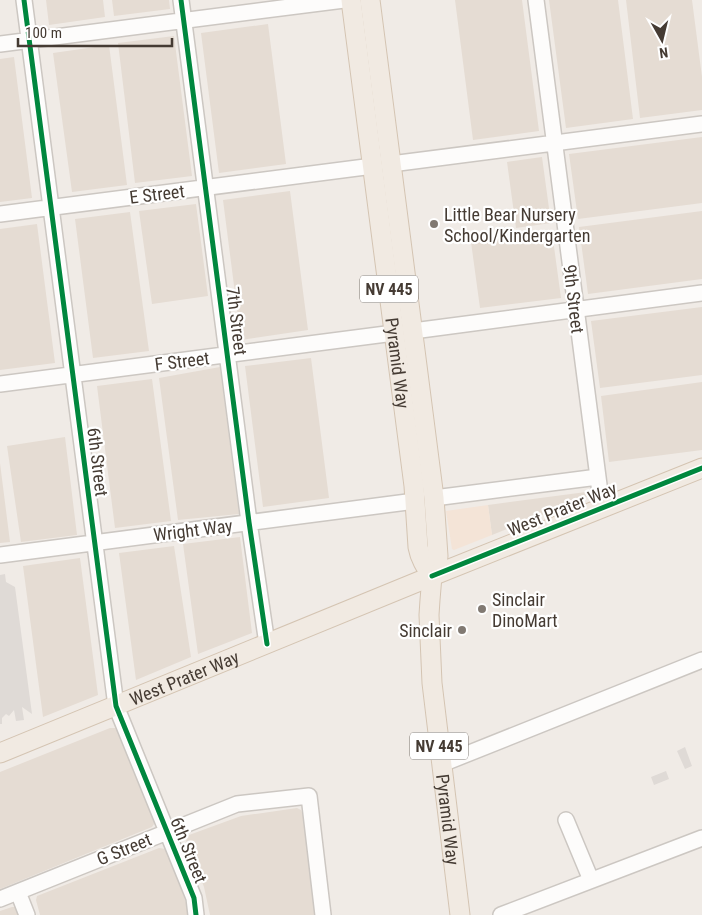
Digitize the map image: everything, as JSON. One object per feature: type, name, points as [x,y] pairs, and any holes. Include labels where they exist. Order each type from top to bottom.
[{"type":"main road","name":"Pyramid Way","points":[[351,0],[372,166],[404,332]]},
{"type":"main road","name":"Pyramid Way","points":[[370,0],[391,164],[404,332],[425,499],[438,556],[432,576],[429,616],[432,683],[460,915]]},
{"type":"main road","name":"West Prater Way","points":[[0,753],[702,468]]},
{"type":"street","name":"6th Street","points":[[24,0],[116,706],[194,898],[196,915]]},
{"type":"street","name":"7th Street","points":[[181,0],[249,522],[267,644]]},
{"type":"street","points":[[0,44],[344,0]]},
{"type":"street","name":"9th Street","points":[[536,0],[602,508]]},
{"type":"street","points":[[391,164],[702,124]]},
{"type":"street","name":"E Street","points":[[0,214],[372,166]]},
{"type":"street","name":"F Street","points":[[0,384],[702,293]]},
{"type":"street","name":"Wright Way","points":[[0,555],[598,477]]},
{"type":"street","points":[[442,764],[702,660]]},
{"type":"street","name":"G Street","points":[[0,899],[237,804],[309,796],[323,915]]},
{"type":"street","points":[[566,820],[591,880]]},
{"type":"street","points":[[502,915],[702,838]]},
{"type":"street","points":[[18,892],[27,915]]},
{"type":"shaded area","points":[[46,0],[103,0],[105,17],[49,25]]},
{"type":"shaded area","points":[[112,0],[169,0],[170,9],[114,16]]},
{"type":"shaded area","points":[[455,0],[522,0],[539,131],[473,140]]},
{"type":"shaded area","points":[[549,0],[618,0],[633,119],[566,128]]},
{"type":"shaded area","points":[[626,0],[692,0],[702,77],[702,110],[640,118]]},
{"type":"shaded area","points":[[268,24],[286,164],[219,173],[201,33]]},
{"type":"shaded area","points":[[174,36],[192,176],[135,183],[118,43]]},
{"type":"shaded area","points":[[109,45],[127,185],[72,192],[53,53]]},
{"type":"shaded area","points":[[14,57],[32,198],[0,202],[0,59]]},
{"type":"shaded area","points":[[702,137],[702,203],[578,219],[569,154]]},
{"type":"shaded area","points":[[542,157],[551,223],[516,228],[507,162]]},
{"type":"shaded area","points":[[290,191],[308,330],[241,340],[223,200]]},
{"type":"shaded area","points":[[196,204],[208,296],[152,304],[139,211]]},
{"type":"shaded area","points":[[702,211],[702,279],[588,294],[579,227]]},
{"type":"shaded area","points":[[130,212],[149,351],[93,358],[75,219]]},
{"type":"shaded area","points":[[37,224],[55,363],[0,370],[0,229]]},
{"type":"shaded area","points":[[552,232],[561,298],[480,308],[471,242]]},
{"type":"shaded area","points":[[702,307],[702,375],[600,388],[591,321]]},
{"type":"shaded area","points":[[311,358],[329,498],[263,507],[245,366]]},
{"type":"shaded area","points":[[220,367],[239,514],[178,520],[159,378]]},
{"type":"shaded area","points":[[152,379],[171,521],[115,528],[97,386]]},
{"type":"shaded area","points":[[702,382],[702,450],[609,462],[601,396]]},
{"type":"shaded area","points":[[65,437],[77,535],[21,542],[7,446]]},
{"type":"shaded area","points":[[0,463],[10,542],[0,543]]},
{"type":"shaded area","points":[[586,492],[587,497],[492,535],[488,505]]},
{"type":"shaded area","points":[[488,505],[492,535],[454,550],[452,549],[446,511]]},
{"type":"shaded area","points":[[240,537],[252,633],[198,654],[183,544]]},
{"type":"shaded area","points":[[174,546],[191,657],[136,680],[119,553]]},
{"type":"shaded area","points":[[80,558],[98,695],[43,717],[23,566]]},
{"type":"shaded area","points":[[5,574],[6,582],[15,587],[32,714],[22,707],[24,720],[16,721],[14,710],[9,716],[6,714],[2,718],[2,724],[0,724],[0,575]]},
{"type":"shaded area","points":[[110,728],[118,730],[154,818],[152,827],[0,889],[0,772]]},
{"type":"shaded area","points":[[685,747],[692,766],[685,769],[677,751]]},
{"type":"shaded area","points":[[666,771],[669,779],[654,785],[651,777]]},
{"type":"shaded area","points":[[297,808],[301,810],[303,815],[315,915],[210,915],[204,887],[187,844],[186,839],[189,835],[241,816]]},
{"type":"shaded area","points":[[159,848],[166,849],[186,903],[188,915],[40,915],[36,900],[37,896]]},
{"type":"shaded area","points":[[12,907],[18,910],[20,915],[0,915],[0,911]]},
{"type":"cycle path","points":[[24,0],[116,706],[194,898],[196,915]]},
{"type":"cycle path","points":[[181,0],[249,522],[267,644]]},
{"type":"cycle path","points":[[432,576],[702,468]]},
{"type":"place","name":"Little Bear Nursery School/Kindergarten","points":[[434,224]]},
{"type":"place","name":"Sinclair DinoMart","points":[[482,609]]},
{"type":"place","name":"Sinclair","points":[[462,630]]}]
